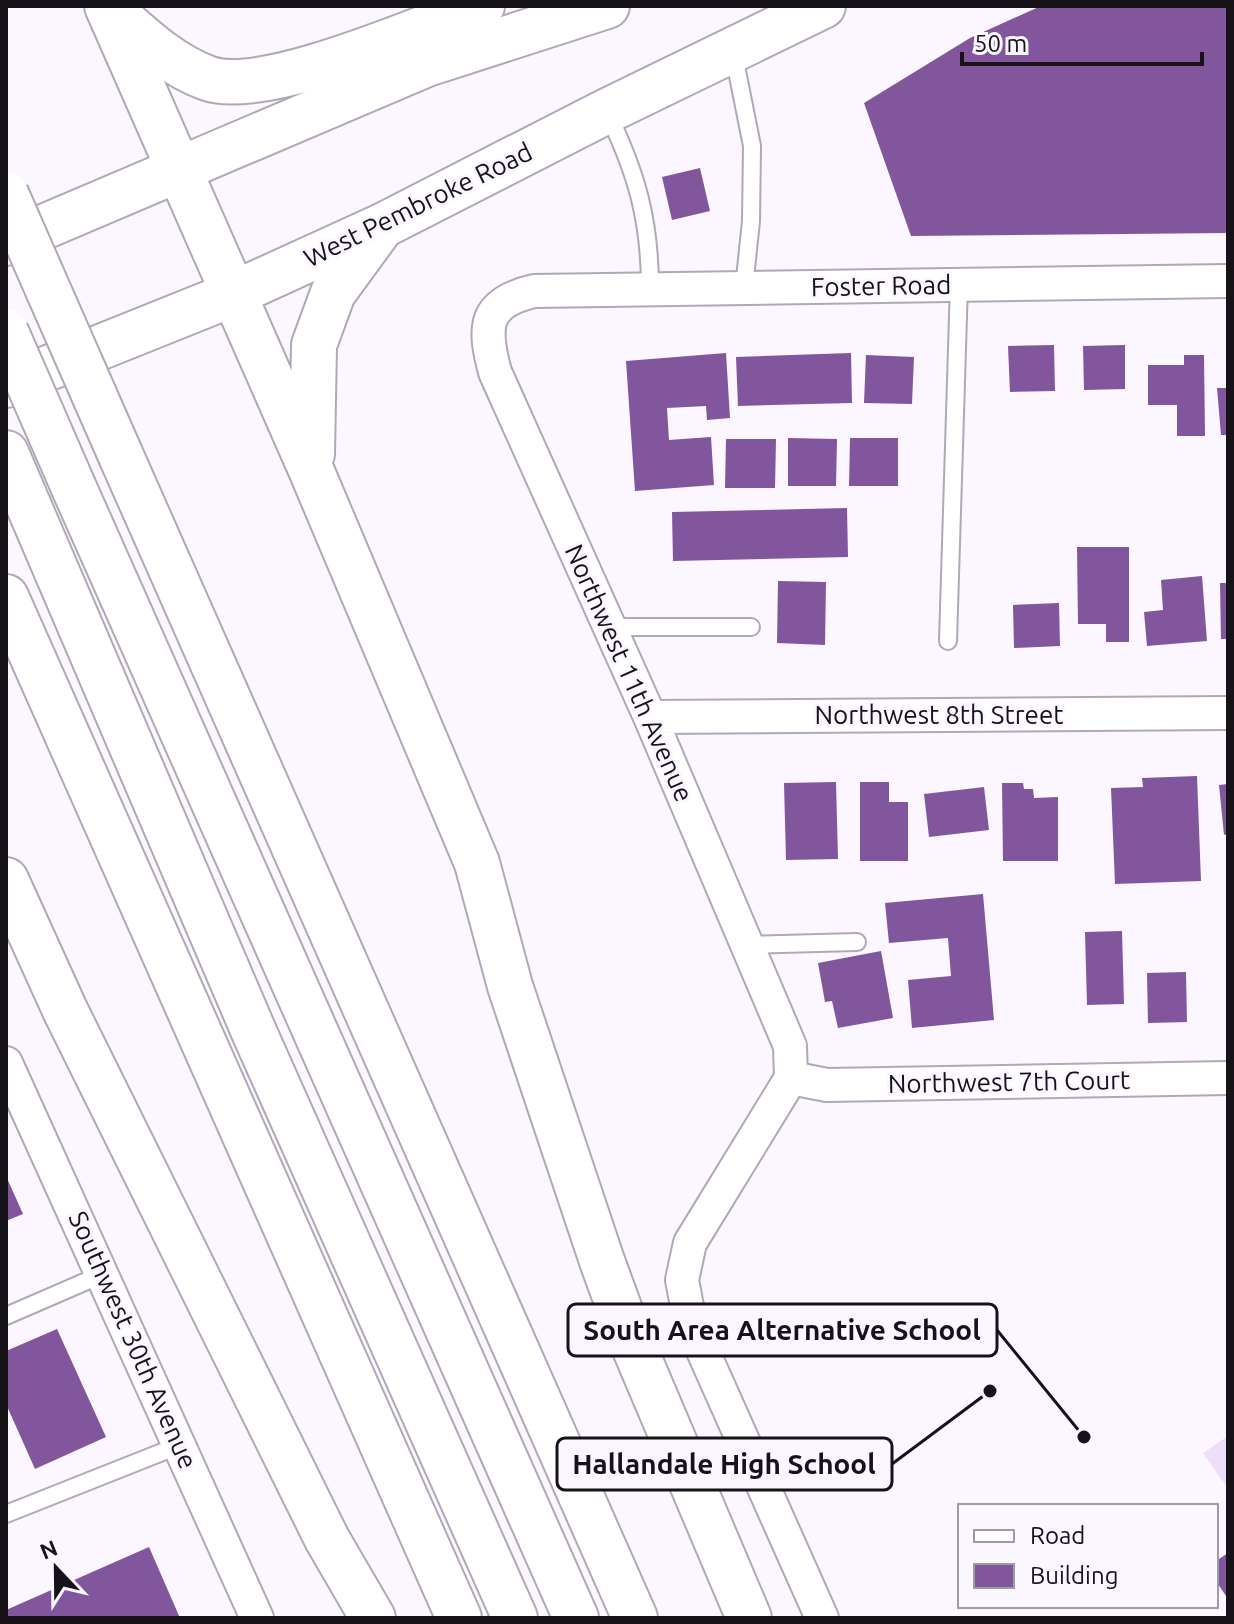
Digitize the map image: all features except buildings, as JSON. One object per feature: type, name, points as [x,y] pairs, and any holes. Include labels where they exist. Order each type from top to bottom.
[{"type":"main road","points":[[107,6],[161,54],[209,80],[248,83],[306,71],[482,6]]},
{"type":"main road","points":[[107,6],[312,472],[477,863],[510,986],[602,1261],[629,1335],[749,1618]]},
{"type":"main road","points":[[6,243],[427,64],[607,6]]},
{"type":"main road","name":"West Pembroke Road","points":[[6,385],[233,294],[382,226],[607,111],[823,6]]},
{"type":"main road","points":[[6,194],[635,1618]]},
{"type":"main road","points":[[312,472],[314,345],[333,293],[382,226]]},
{"type":"main road","points":[[6,332],[576,1618]]},
{"type":"main road","points":[[6,453],[254,1032],[515,1618]]},
{"type":"main road","points":[[6,597],[459,1618]]},
{"type":"main road","points":[[6,880],[65,1010],[299,1483],[373,1618]]},
{"type":"street","name":"Foster Road","points":[[534,291],[1228,281]]},
{"type":"street","name":"Northwest 11th Avenue","points":[[534,291],[516,295],[500,305],[489,319],[487,341],[495,372],[650,717],[790,1046],[791,1078]]},
{"type":"street","name":"Northwest 8th Street","points":[[650,717],[1228,713]]},
{"type":"street","name":"Southwest 30th Avenue","points":[[6,1063],[257,1618]]},
{"type":"street","name":"Northwest 7th Court","points":[[791,1078],[827,1085],[1228,1078]]},
{"type":"street","points":[[791,1078],[690,1243],[682,1280],[690,1322],[822,1618]]},
{"type":"lane","points":[[733,49],[752,146],[751,221],[744,288]]},
{"type":"lane","points":[[607,111],[628,155],[643,201],[650,245],[650,289]]},
{"type":"lane","points":[[948,641],[959,284]]},
{"type":"lane","points":[[610,627],[751,627]]},
{"type":"lane","points":[[747,945],[857,942]]},
{"type":"lane","points":[[6,1316],[103,1274]]},
{"type":"lane","points":[[6,1514],[180,1445]]},
{"type":"shaded area","points":[[1228,1436],[1228,1489],[1203,1453]]},
{"type":"place","name":"Hallandale High School","points":[[990,1391]]},
{"type":"place","name":"South Area Alternative School","points":[[1084,1437]]}]
